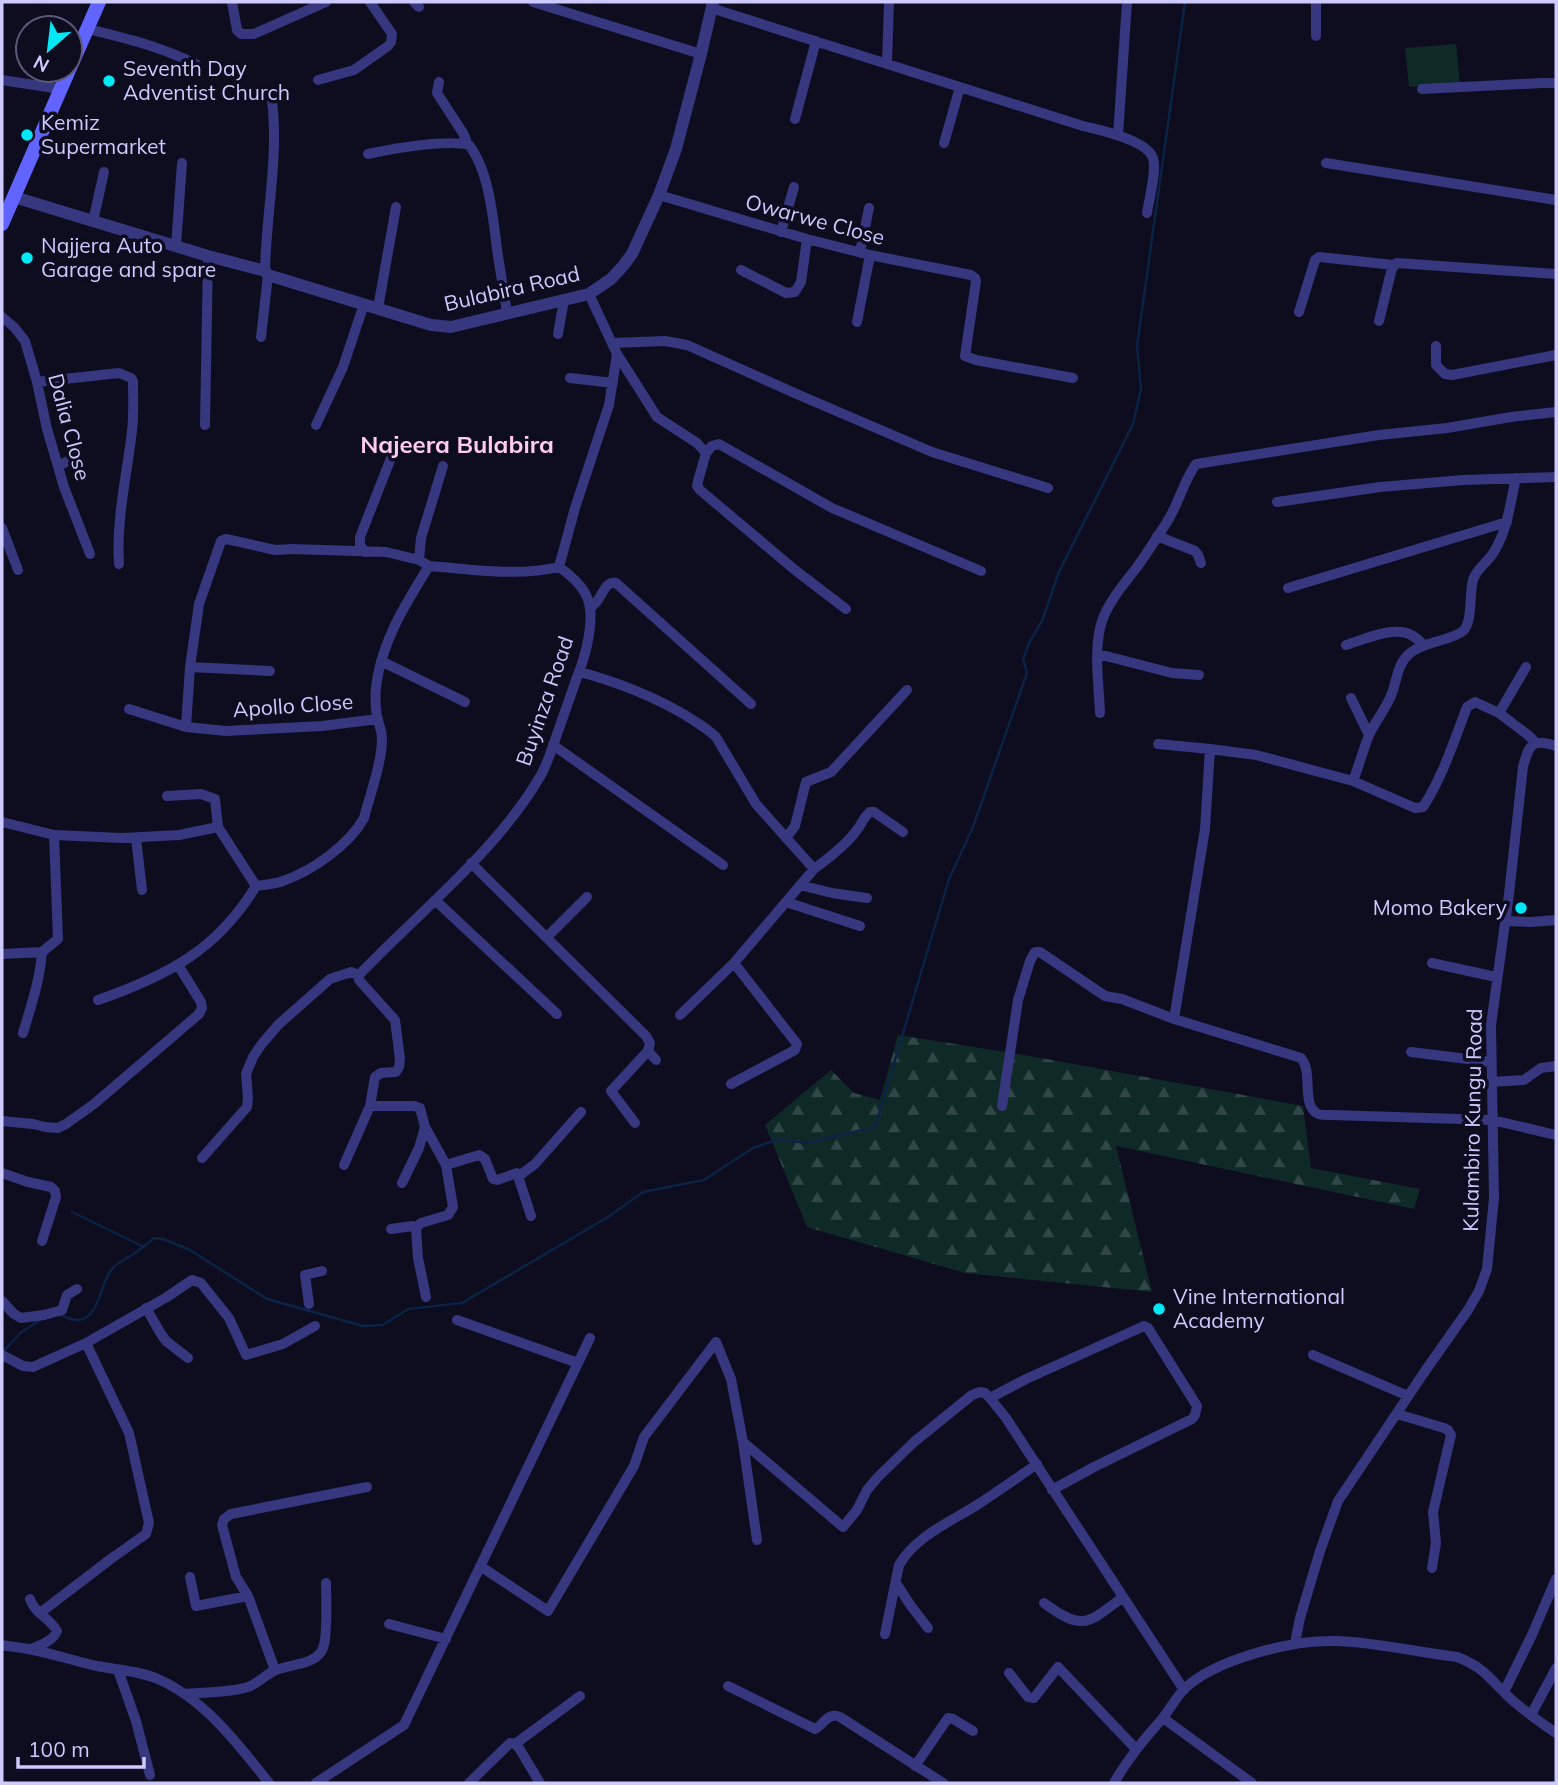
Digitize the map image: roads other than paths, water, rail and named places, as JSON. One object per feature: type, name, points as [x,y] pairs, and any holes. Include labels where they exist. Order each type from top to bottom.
[{"type":"main road","points":[[84,38],[99,2]]},
{"type":"main road","points":[[2,224],[9,202],[62,84]]},
{"type":"street","points":[[232,2],[237,30],[241,34],[254,34],[326,2]]},
{"type":"street","points":[[318,80],[354,70],[391,42],[392,34],[370,2]]},
{"type":"street","points":[[534,2],[701,54]]},
{"type":"street","points":[[887,63],[889,2]]},
{"type":"street","points":[[1118,135],[1127,2]]},
{"type":"street","points":[[1316,2],[1316,36]]},
{"type":"street","points":[[712,5],[1083,127],[1118,135],[1146,148],[1153,157],[1154,167],[1147,213]]},
{"type":"street","name":"Bulabira Road","points":[[9,202],[93,221],[431,325],[451,327],[589,294],[611,279],[632,254],[660,195],[682,128],[712,5]]},
{"type":"street","points":[[88,29],[169,51],[196,64]]},
{"type":"street","points":[[795,119],[816,41]]},
{"type":"street","points":[[2,80],[60,89]]},
{"type":"street","points":[[439,82],[437,93],[463,133],[465,144]]},
{"type":"street","points":[[1422,89],[1556,83]]},
{"type":"street","points":[[944,143],[960,87]]},
{"type":"street","points":[[261,337],[275,138],[272,101]]},
{"type":"street","points":[[368,155],[428,145],[465,144],[472,148],[486,183],[507,313]]},
{"type":"street","points":[[176,246],[182,163]]},
{"type":"street","points":[[1326,163],[1556,200]]},
{"type":"street","points":[[93,221],[104,172]]},
{"type":"street","points":[[781,232],[794,187]]},
{"type":"street","name":"Owarwe Close","points":[[660,195],[807,239],[973,276],[976,281],[965,353],[967,357],[1073,378]]},
{"type":"street","points":[[378,308],[396,207]]},
{"type":"street","points":[[857,322],[869,208]]},
{"type":"street","points":[[741,270],[786,293],[795,292],[800,282],[807,239]]},
{"type":"street","points":[[205,425],[208,256]]},
{"type":"street","points":[[1299,312],[1315,260],[1319,257],[1394,265],[1403,262],[1556,274]]},
{"type":"street","points":[[1379,321],[1394,265]]},
{"type":"street","points":[[589,294],[617,354],[660,419],[697,443],[706,453]]},
{"type":"street","points":[[558,334],[564,300]]},
{"type":"street","points":[[316,425],[343,367],[364,304]]},
{"type":"street","name":"Dalia Close","points":[[2,317],[26,341],[64,487],[90,554]]},
{"type":"street","points":[[612,342],[665,341],[687,345],[932,452],[1048,488]]},
{"type":"street","points":[[1436,346],[1436,365],[1445,374],[1452,375],[1556,355]]},
{"type":"street","points":[[559,567],[575,508],[609,405],[617,354]]},
{"type":"street","points":[[37,382],[119,373],[133,381],[132,430],[122,498],[119,564]]},
{"type":"street","points":[[570,378],[613,383]]},
{"type":"street","points":[[1100,713],[1098,654],[1101,623],[1107,609],[1175,508],[1196,464],[1379,435],[1556,412]]},
{"type":"street","points":[[846,609],[700,490],[698,481],[706,453],[712,446],[719,444],[832,508],[981,571]]},
{"type":"street","points":[[365,552],[360,545],[360,537],[393,453]]},
{"type":"street","points":[[58,466],[78,456]]},
{"type":"street","points":[[419,560],[421,538],[443,466]]},
{"type":"street","points":[[1277,502],[1380,487],[1464,480],[1556,477]]},
{"type":"street","points":[[1353,781],[1369,735],[1390,698],[1403,661],[1411,652],[1460,633],[1466,627],[1474,577],[1494,554],[1507,522],[1516,478]]},
{"type":"street","points":[[1288,588],[1507,522]]},
{"type":"street","points":[[2,528],[18,570]]},
{"type":"street","points":[[1157,536],[1195,551],[1201,563]]},
{"type":"street","points":[[186,727],[190,667],[200,604],[221,541],[226,539],[275,550],[386,552],[419,560],[429,566],[520,573],[559,567],[571,575],[585,592],[590,608],[598,603],[607,584],[616,583],[751,704]]},
{"type":"street","name":"Apollo Close","points":[[129,709],[186,727],[226,731],[378,719],[375,694],[381,661],[390,634],[429,566]]},
{"type":"street","name":"Buyinza Road","points":[[359,975],[471,863],[502,828],[543,772],[580,672],[591,618],[590,608]]},
{"type":"street","points":[[1346,645],[1399,631],[1412,635],[1424,645]]},
{"type":"street","points":[[1098,654],[1172,673],[1199,675]]},
{"type":"street","points":[[381,661],[465,702]]},
{"type":"street","points":[[190,667],[270,671]]},
{"type":"street","points":[[1499,713],[1526,667]]},
{"type":"street","points":[[580,672],[641,692],[675,709],[710,732],[716,737],[752,798],[786,838],[813,889],[867,898]]},
{"type":"street","points":[[786,838],[795,826],[806,782],[831,772],[907,690]]},
{"type":"street","points":[[1351,698],[1369,735]]},
{"type":"street","points":[[1158,744],[1256,755],[1353,781],[1415,808],[1423,807],[1444,766],[1466,707],[1475,702],[1499,713],[1535,742],[1556,746]]},
{"type":"street","points":[[98,1000],[146,982],[178,965],[223,930],[241,910],[256,886],[279,882],[300,873],[327,857],[357,829],[364,818],[380,752],[382,739],[378,719]]},
{"type":"street","name":"Kulambiro Kungu Road","points":[[1295,1643],[1320,1551],[1338,1502],[1468,1310],[1485,1278],[1490,1258],[1494,1210],[1491,1025],[1523,767],[1528,748],[1535,742]]},
{"type":"street","points":[[553,745],[723,865]]},
{"type":"street","points":[[1174,1019],[1205,829],[1210,749]]},
{"type":"street","points":[[167,796],[201,794],[215,799],[218,827],[256,886]]},
{"type":"street","points":[[680,1015],[733,963],[807,877],[858,830],[864,817],[870,812],[903,832]]},
{"type":"street","points":[[2,822],[54,835],[136,838],[179,835],[218,827]]},
{"type":"street","points":[[2,954],[42,952],[55,942],[58,936],[54,835]]},
{"type":"street","points":[[136,838],[142,890]]},
{"type":"street","points":[[471,863],[643,1032],[650,1043],[648,1051],[611,1090],[635,1123]]},
{"type":"street","points":[[548,937],[587,897]]},
{"type":"street","points":[[435,900],[557,1014]]},
{"type":"street","points":[[786,902],[860,926]]},
{"type":"street","points":[[1505,920],[1556,920]]},
{"type":"street","points":[[23,1033],[38,984],[42,952]]},
{"type":"street","points":[[1002,1106],[1018,1000],[1035,952],[1045,955],[1105,996],[1122,999],[1174,1019],[1301,1058],[1306,1067],[1308,1097],[1313,1110],[1320,1115],[1492,1120],[1556,1135]]},
{"type":"street","points":[[731,1084],[795,1051],[797,1044],[733,963]]},
{"type":"street","points":[[1432,963],[1496,977]]},
{"type":"street","points":[[2,1121],[33,1124],[44,1128],[58,1128],[66,1124],[94,1104],[199,1014],[201,1002],[178,965]]},
{"type":"street","points":[[202,1158],[245,1111],[248,1103],[246,1080],[249,1065],[261,1045],[278,1025],[330,979],[351,972],[359,975],[359,980],[393,1017],[400,1059],[396,1072],[381,1073],[375,1077],[370,1106],[344,1165]]},
{"type":"street","points":[[648,1051],[656,1060]]},
{"type":"street","points":[[1411,1052],[1491,1062]]},
{"type":"street","points":[[1491,1082],[1524,1080],[1541,1068],[1556,1066]]},
{"type":"street","points":[[370,1106],[418,1107],[425,1127],[446,1165],[453,1200],[452,1210],[446,1216],[419,1224],[416,1231],[426,1297]]},
{"type":"street","points":[[519,1176],[535,1164],[581,1112]]},
{"type":"street","points":[[402,1183],[419,1148],[425,1127]]},
{"type":"street","points":[[446,1165],[481,1156],[485,1159],[493,1179],[514,1173],[519,1176],[531,1216]]},
{"type":"street","points":[[2,1173],[51,1187],[55,1191],[56,1197],[42,1241]]},
{"type":"street","points":[[391,1229],[413,1226],[416,1231]]},
{"type":"street","points":[[309,1304],[305,1275],[322,1271]]},
{"type":"street","points":[[2,1355],[30,1368],[86,1343],[192,1280],[197,1281],[229,1318],[246,1355],[283,1344],[314,1326]]},
{"type":"street","points":[[2,1301],[18,1317],[25,1319],[62,1310],[67,1295],[77,1289]]},
{"type":"street","points":[[146,1308],[166,1341],[188,1357]]},
{"type":"street","points":[[457,1320],[578,1363]]},
{"type":"street","points":[[990,1398],[1143,1326],[1148,1328],[1197,1406],[1195,1415],[1192,1419],[1052,1490]]},
{"type":"street","points":[[316,1783],[404,1725],[590,1338]]},
{"type":"street","points":[[480,1566],[548,1611],[634,1466],[644,1437],[716,1342],[731,1379],[757,1540]]},
{"type":"street","points":[[40,1613],[146,1535],[148,1530],[149,1523],[129,1433],[86,1343]]},
{"type":"street","points":[[1313,1355],[1408,1396]]},
{"type":"street","points":[[743,1442],[843,1527],[858,1510],[870,1485],[914,1442],[972,1395],[980,1392],[990,1398],[1037,1464],[1184,1690]]},
{"type":"street","points":[[1397,1414],[1444,1428],[1451,1435],[1434,1501],[1436,1543],[1432,1569]]},
{"type":"street","points":[[885,1634],[899,1565],[912,1547],[1037,1464]]},
{"type":"street","points":[[275,1670],[248,1596],[236,1577],[222,1525],[224,1519],[231,1514],[367,1487]]},
{"type":"street","points":[[190,1577],[196,1606],[248,1596]]},
{"type":"street","points":[[1504,1692],[1556,1578]]},
{"type":"street","points":[[184,1694],[251,1686],[275,1670],[317,1656],[323,1649],[326,1583]]},
{"type":"street","points":[[896,1583],[928,1628]]},
{"type":"street","points":[[1044,1604],[1071,1620],[1084,1621],[1091,1620],[1122,1598]]},
{"type":"street","points":[[30,1599],[34,1608],[53,1623],[57,1631],[49,1641],[31,1650]]},
{"type":"street","points":[[389,1625],[446,1639]]},
{"type":"street","points":[[1114,1783],[1136,1749],[1184,1690],[1210,1671],[1228,1663],[1295,1643],[1355,1642],[1457,1657],[1488,1673],[1504,1692],[1556,1733]]},
{"type":"street","points":[[2,1645],[158,1679],[184,1694],[215,1721],[269,1783]]},
{"type":"street","points":[[1009,1673],[1028,1697],[1034,1698],[1058,1667],[1136,1749]]},
{"type":"street","points":[[1531,1715],[1556,1668]]},
{"type":"street","points":[[118,1670],[136,1721],[150,1775]]},
{"type":"street","points":[[728,1686],[815,1729],[827,1718],[836,1715],[943,1783]]},
{"type":"street","points":[[515,1744],[580,1696]]},
{"type":"street","points":[[915,1766],[948,1718],[973,1731]]},
{"type":"street","points":[[1163,1718],[1252,1783]]},
{"type":"street","points":[[469,1783],[510,1743],[519,1748],[541,1783]]},
{"type":"waterway","points":[[59,1315],[76,1320],[86,1317],[96,1305],[114,1267],[154,1238],[190,1250],[267,1299],[363,1326],[383,1325],[408,1309],[462,1303],[608,1217],[643,1192],[704,1180],[753,1148],[779,1139],[807,1143],[875,1127],[949,879],[973,827],[1027,673],[1023,659],[1042,621],[1059,572],[1133,424],[1141,389],[1137,346],[1185,2]]},
{"type":"waterway","points":[[72,1212],[142,1246]]},
{"type":"waterway","points":[[2,1353],[20,1333],[42,1319]]},
{"type":"place","name":"Seventh Day Adventist Church","points":[[109,81]]},
{"type":"place","name":"Kemiz Supermarket","points":[[27,135]]},
{"type":"place","name":"Najjera Auto Garage and spare","points":[[27,258]]},
{"type":"place","name":"Momo Bakery","points":[[1521,908]]},
{"type":"place","name":"Vine International Academy","points":[[1159,1309]]},
{"type":"district","name":"Najeera Bulabira","points":[[457,445]]}]
